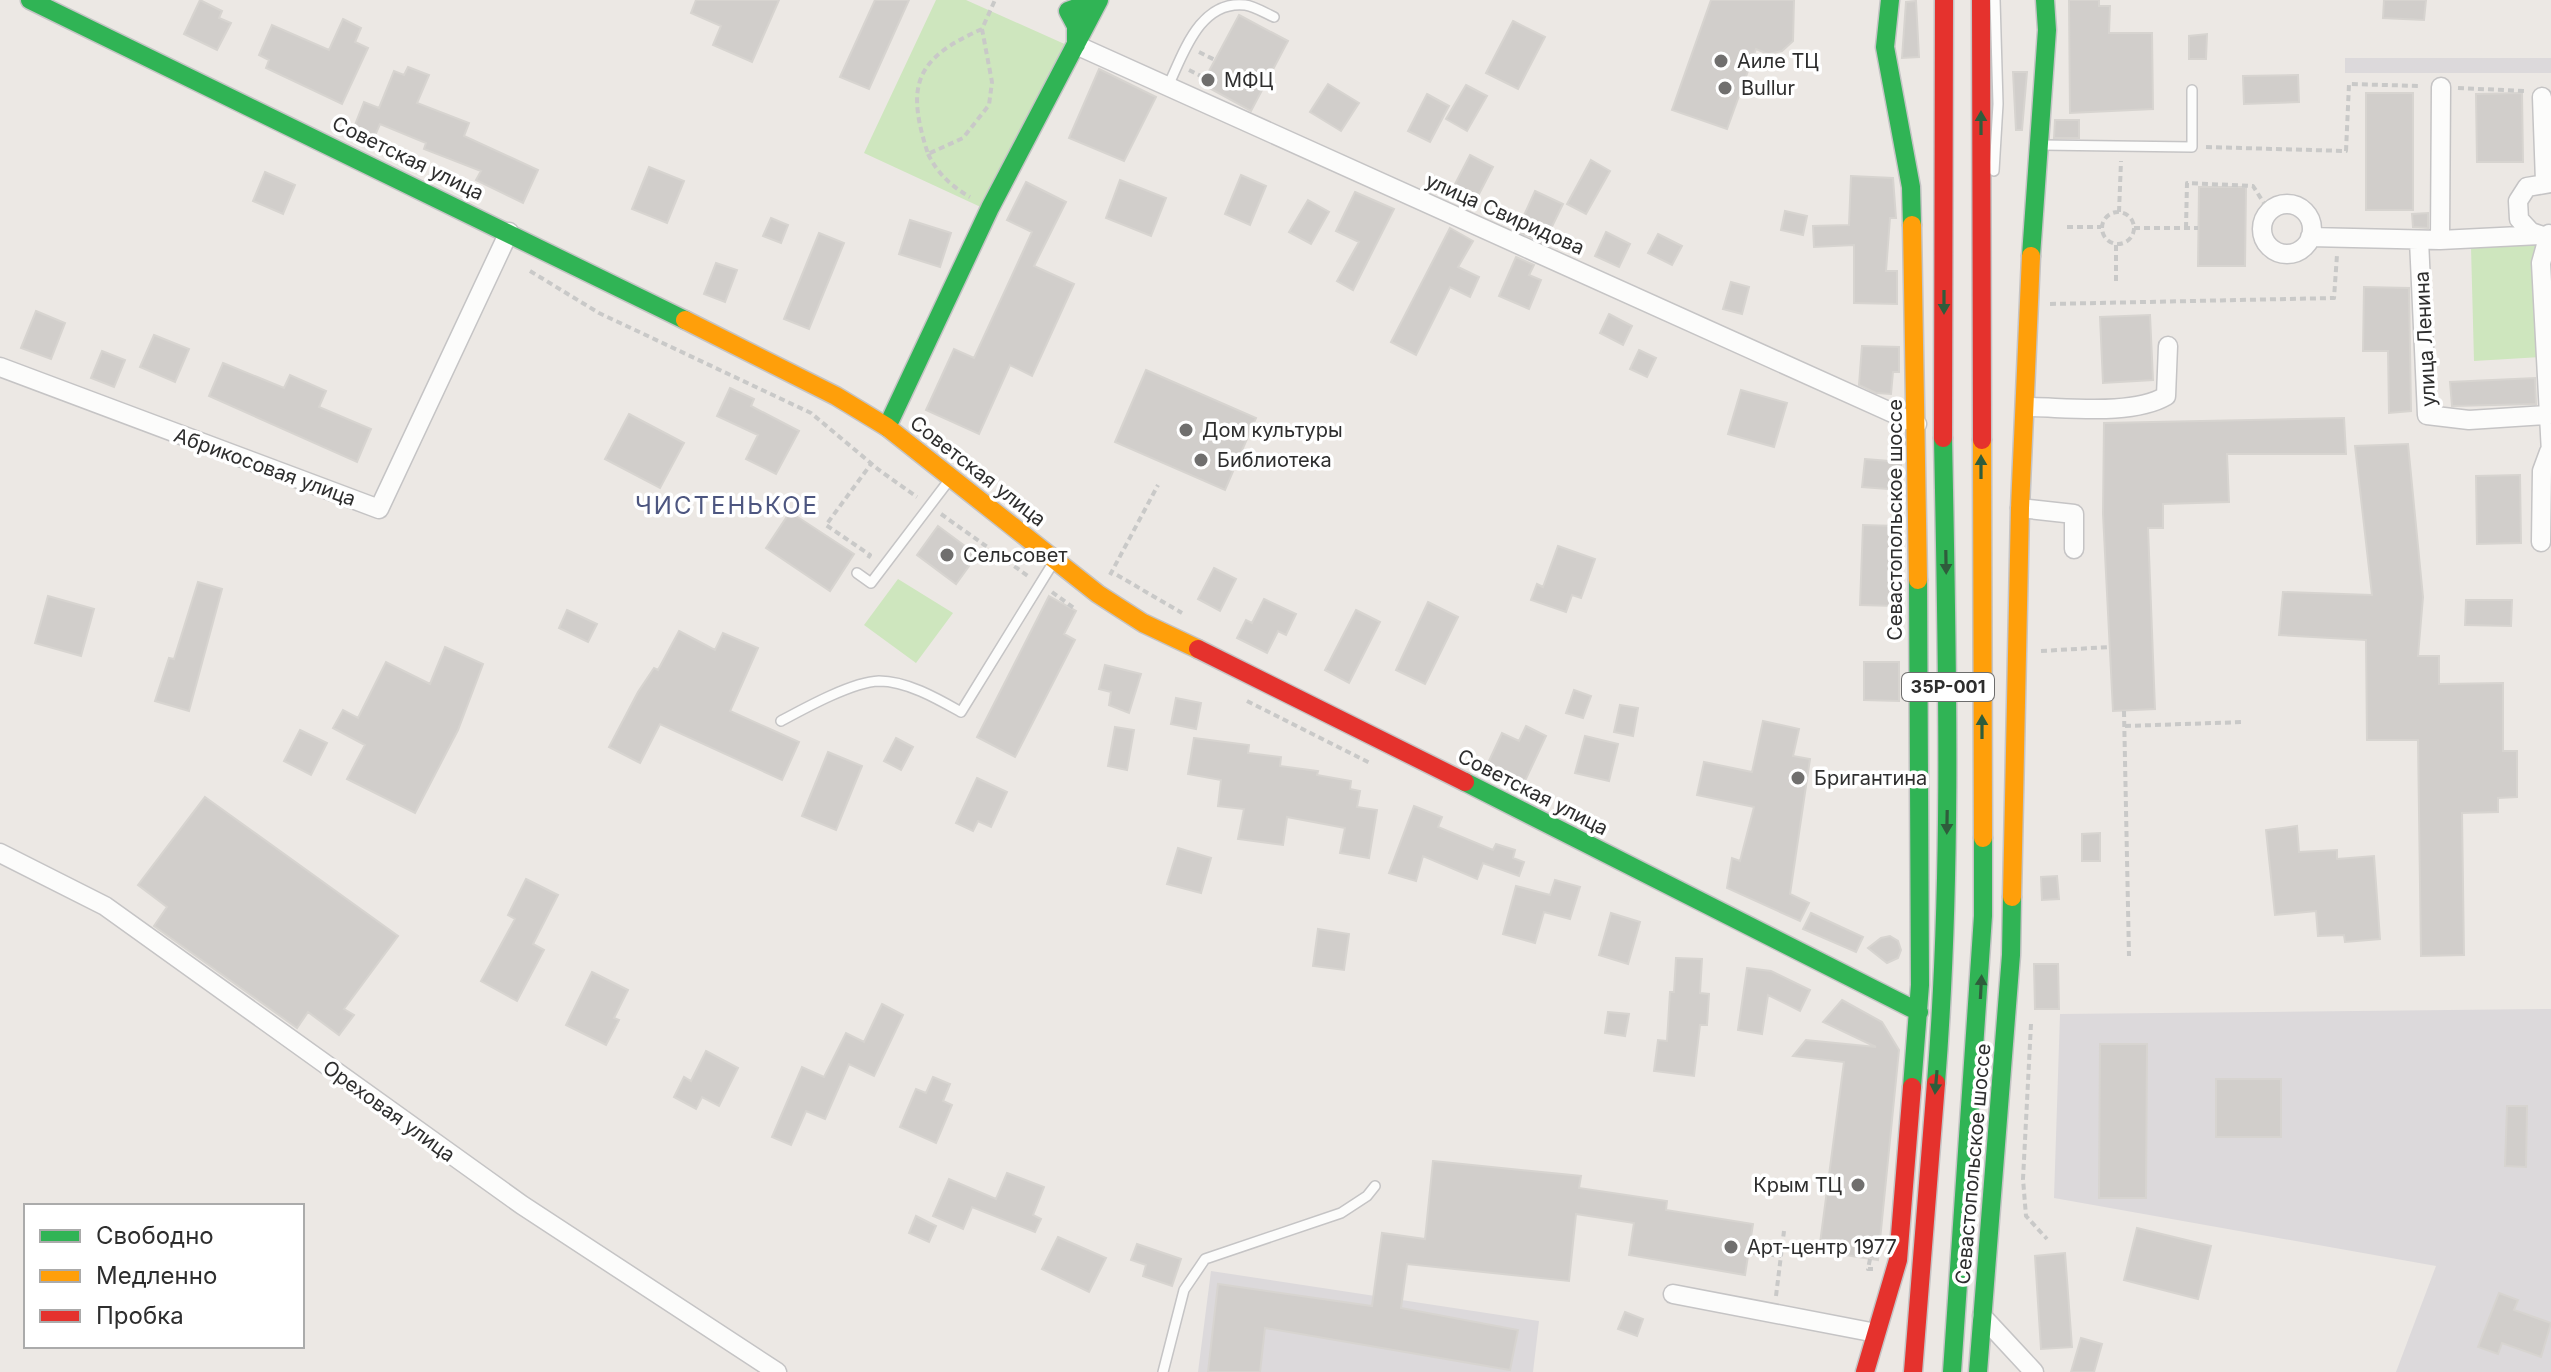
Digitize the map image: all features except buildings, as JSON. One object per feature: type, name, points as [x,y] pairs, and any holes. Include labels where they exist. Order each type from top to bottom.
[{"type":"main road","name":"Советская улица","points":[[30,0],[509,232],[836,396],[887,427],[1055,560],[1143,623],[1275,686],[1919,1012]]},
{"type":"main road","points":[[1062,8],[1098,0]]},
{"type":"main road","points":[[887,427],[990,208],[1098,0]]},
{"type":"main road","name":"Севастопольское шоссе","points":[[1865,1372],[1898,1260],[1920,985],[1917,424],[1911,187],[1888,76],[1885,47],[1890,0]]},
{"type":"main road","name":"35Р-001","points":[[1913,1372],[1944,984],[1949,746],[1943,414],[1944,0]]},
{"type":"main road","name":"35Р-001","points":[[1952,1372],[1983,929],[1981,0]]},
{"type":"main road","name":"Севастопольское шоссе","points":[[1978,1372],[2012,942],[2020,508],[2028,302],[2047,30],[2045,0]]},
{"type":"main road","points":[[1062,8],[1089,21]]},
{"type":"main road","points":[[1062,8],[1076,26],[1076,45]]},
{"type":"main road","points":[[868,415],[884,414],[899,404]]},
{"type":"main road","points":[[899,404],[900,431],[909,444]]},
{"type":"main road","points":[[1888,995],[1907,994],[1920,985]]},
{"type":"main road","points":[[1888,995],[1904,1014],[1917,1042]]},
{"type":"street","points":[[1064,64],[1080,57],[1098,55],[1089,38],[1089,21]]},
{"type":"street","name":"улица Свиридова","points":[[1076,45],[1917,424]]},
{"type":"street","points":[[2440,240],[2441,87]]},
{"type":"street","points":[[2542,97],[2548,182],[2527,187],[2517,210],[2524,227],[2547,234]]},
{"type":"street","points":[[2289,203],[2304,210],[2312,224],[2310,237],[2297,252],[2273,250],[2262,237],[2261,228],[2269,211],[2289,203]]},
{"type":"street","name":"Абрикосовая улица","points":[[0,367],[379,509],[497,251],[509,232]]},
{"type":"street","points":[[2310,237],[2440,240],[2547,234]]},
{"type":"street","points":[[2541,542],[2542,471],[2550,452],[2541,263],[2547,234]]},
{"type":"street","name":"улица Ленина","points":[[2419,240],[2427,415],[2469,420],[2547,415]]},
{"type":"street","points":[[2025,407],[2131,407],[2154,403],[2166,396],[2168,346]]},
{"type":"street","points":[[2020,508],[2074,514],[2074,549]]},
{"type":"street","name":"Ореховая улица","points":[[0,853],[105,906],[522,1205],[777,1372]]},
{"type":"street","points":[[1673,1294],[1876,1333]]},
{"type":"street","points":[[1982,1316],[2034,1372]]},
{"type":"street","points":[[1980,1349],[1992,1341],[2007,1342]]},
{"type":"lane","points":[[1935,0],[1934,173],[1944,259]]},
{"type":"lane","points":[[1981,253],[1997,148],[1995,0]]},
{"type":"lane","points":[[1168,86],[1201,20],[1214,11],[1227,5],[1245,5],[1274,17]]},
{"type":"lane","points":[[2037,145],[2192,147],[2192,90]]},
{"type":"lane","points":[[857,573],[871,583],[953,477]]},
{"type":"lane","points":[[781,721],[820,700],[879,681],[928,693],[961,712],[1055,560]]},
{"type":"lane","points":[[1163,1372],[1184,1290],[1205,1259],[1341,1213],[1367,1196],[1375,1186]]},
{"type":"path","points":[[928,154],[963,138],[989,105],[992,82],[982,29],[995,0]]},
{"type":"path","points":[[982,29],[947,45],[926,67],[915,93],[918,123],[935,169],[953,187],[990,208]]},
{"type":"path","points":[[2192,147],[2346,151],[2349,84]]},
{"type":"path","points":[[2119,212],[2121,146]]},
{"type":"path","points":[[2186,228],[2187,183],[2253,186],[2269,211]]},
{"type":"path","points":[[2116,245],[2104,237],[2101,227],[2106,217],[2119,212]]},
{"type":"path","points":[[2116,245],[2130,239],[2134,228],[2131,219],[2119,212]]},
{"type":"path","points":[[2067,227],[2101,227]]},
{"type":"path","points":[[2134,228],[2198,228]]},
{"type":"path","points":[[2028,302],[2334,298],[2337,238]]},
{"type":"path","points":[[2116,245],[2116,281]]},
{"type":"path","points":[[497,251],[599,313],[811,413],[871,464],[1071,606]]},
{"type":"path","points":[[857,573],[870,555],[826,525],[871,464]]},
{"type":"path","points":[[1112,572],[1158,485]]},
{"type":"path","points":[[2038,651],[2110,647]]},
{"type":"path","points":[[2124,711],[2129,956]]},
{"type":"path","points":[[2125,726],[2244,722]]},
{"type":"path","points":[[2031,1014],[2032,1061],[2023,1179],[2026,1216],[2047,1239]]},
{"type":"path","points":[[1773,1313],[1784,1231]]},
{"type":"path","points":[[1749,1252],[1781,1256]]},
{"type":"shaded area","points":[[2345,58],[2551,58],[2551,73],[2345,73]]},
{"type":"shaded area","points":[[2551,1009],[2551,1372],[2396,1372],[2436,1266],[2054,1198],[2060,1014]]},
{"type":"shaded area","points":[[1211,1271],[1539,1321],[1533,1372],[1198,1372]]},
{"type":"green space","points":[[936,0],[966,0],[1069,46],[985,209],[864,153]]},
{"type":"green space","points":[[2536,243],[2541,357],[2474,361],[2471,247]]},
{"type":"green space","points":[[898,579],[953,613],[916,663],[864,625]]},
{"type":"traffic: fast","points":[[30,0],[685,320]]},
{"type":"traffic: fast","points":[[1076,45],[1076,26],[1068,11],[1097,0]]},
{"type":"traffic: fast","points":[[887,427],[990,208],[1099,0]]},
{"type":"traffic: fast","points":[[1890,0],[1885,47],[1911,187],[1912,225]]},
{"type":"traffic: fast","points":[[2031,256],[2047,30],[2045,0]]},
{"type":"traffic: fast","points":[[1936,1083],[1947,841],[1943,438]]},
{"type":"traffic: fast","points":[[1912,1087],[1920,985],[1918,580]]},
{"type":"traffic: fast","points":[[1465,782],[1919,1012]]},
{"type":"traffic: fast","points":[[1952,1372],[1983,916],[1983,838]]},
{"type":"traffic: fast","points":[[1978,1372],[2011,955],[2012,897]]},
{"type":"traffic: slow","points":[[1912,225],[1918,580]]},
{"type":"traffic: slow","points":[[2012,897],[2020,508],[2031,256]]},
{"type":"traffic: slow","points":[[685,320],[836,396],[887,427],[1098,594],[1143,623],[1198,649]]},
{"type":"traffic: slow","points":[[1982,440],[1983,838]]},
{"type":"traffic: jam","points":[[1943,438],[1944,0]]},
{"type":"traffic: jam","points":[[1981,0],[1982,440]]},
{"type":"traffic: jam","points":[[1198,649],[1465,782]]},
{"type":"traffic: jam","points":[[1913,1372],[1936,1083]]},
{"type":"traffic: jam","points":[[1865,1372],[1898,1260],[1912,1087]]},
{"type":"place","name":"Аиле ТЦ","points":[[1721,61]]},
{"type":"place","name":"МФЦ","points":[[1208,80]]},
{"type":"place","name":"Bullur","points":[[1725,88]]},
{"type":"place","name":"Дом культуры","points":[[1186,430]]},
{"type":"place","name":"Библиотека","points":[[1201,460]]},
{"type":"place","name":"Сельсовет","points":[[947,555]]},
{"type":"place","name":"Бригантина","points":[[1798,778]]},
{"type":"place","name":"Крым ТЦ","points":[[1858,1185]]},
{"type":"place","name":"Арт-центр 1977","points":[[1731,1247]]},
{"type":"district","name":"ЧИСТЕНЬКОЕ","points":[[727,506]]}]
